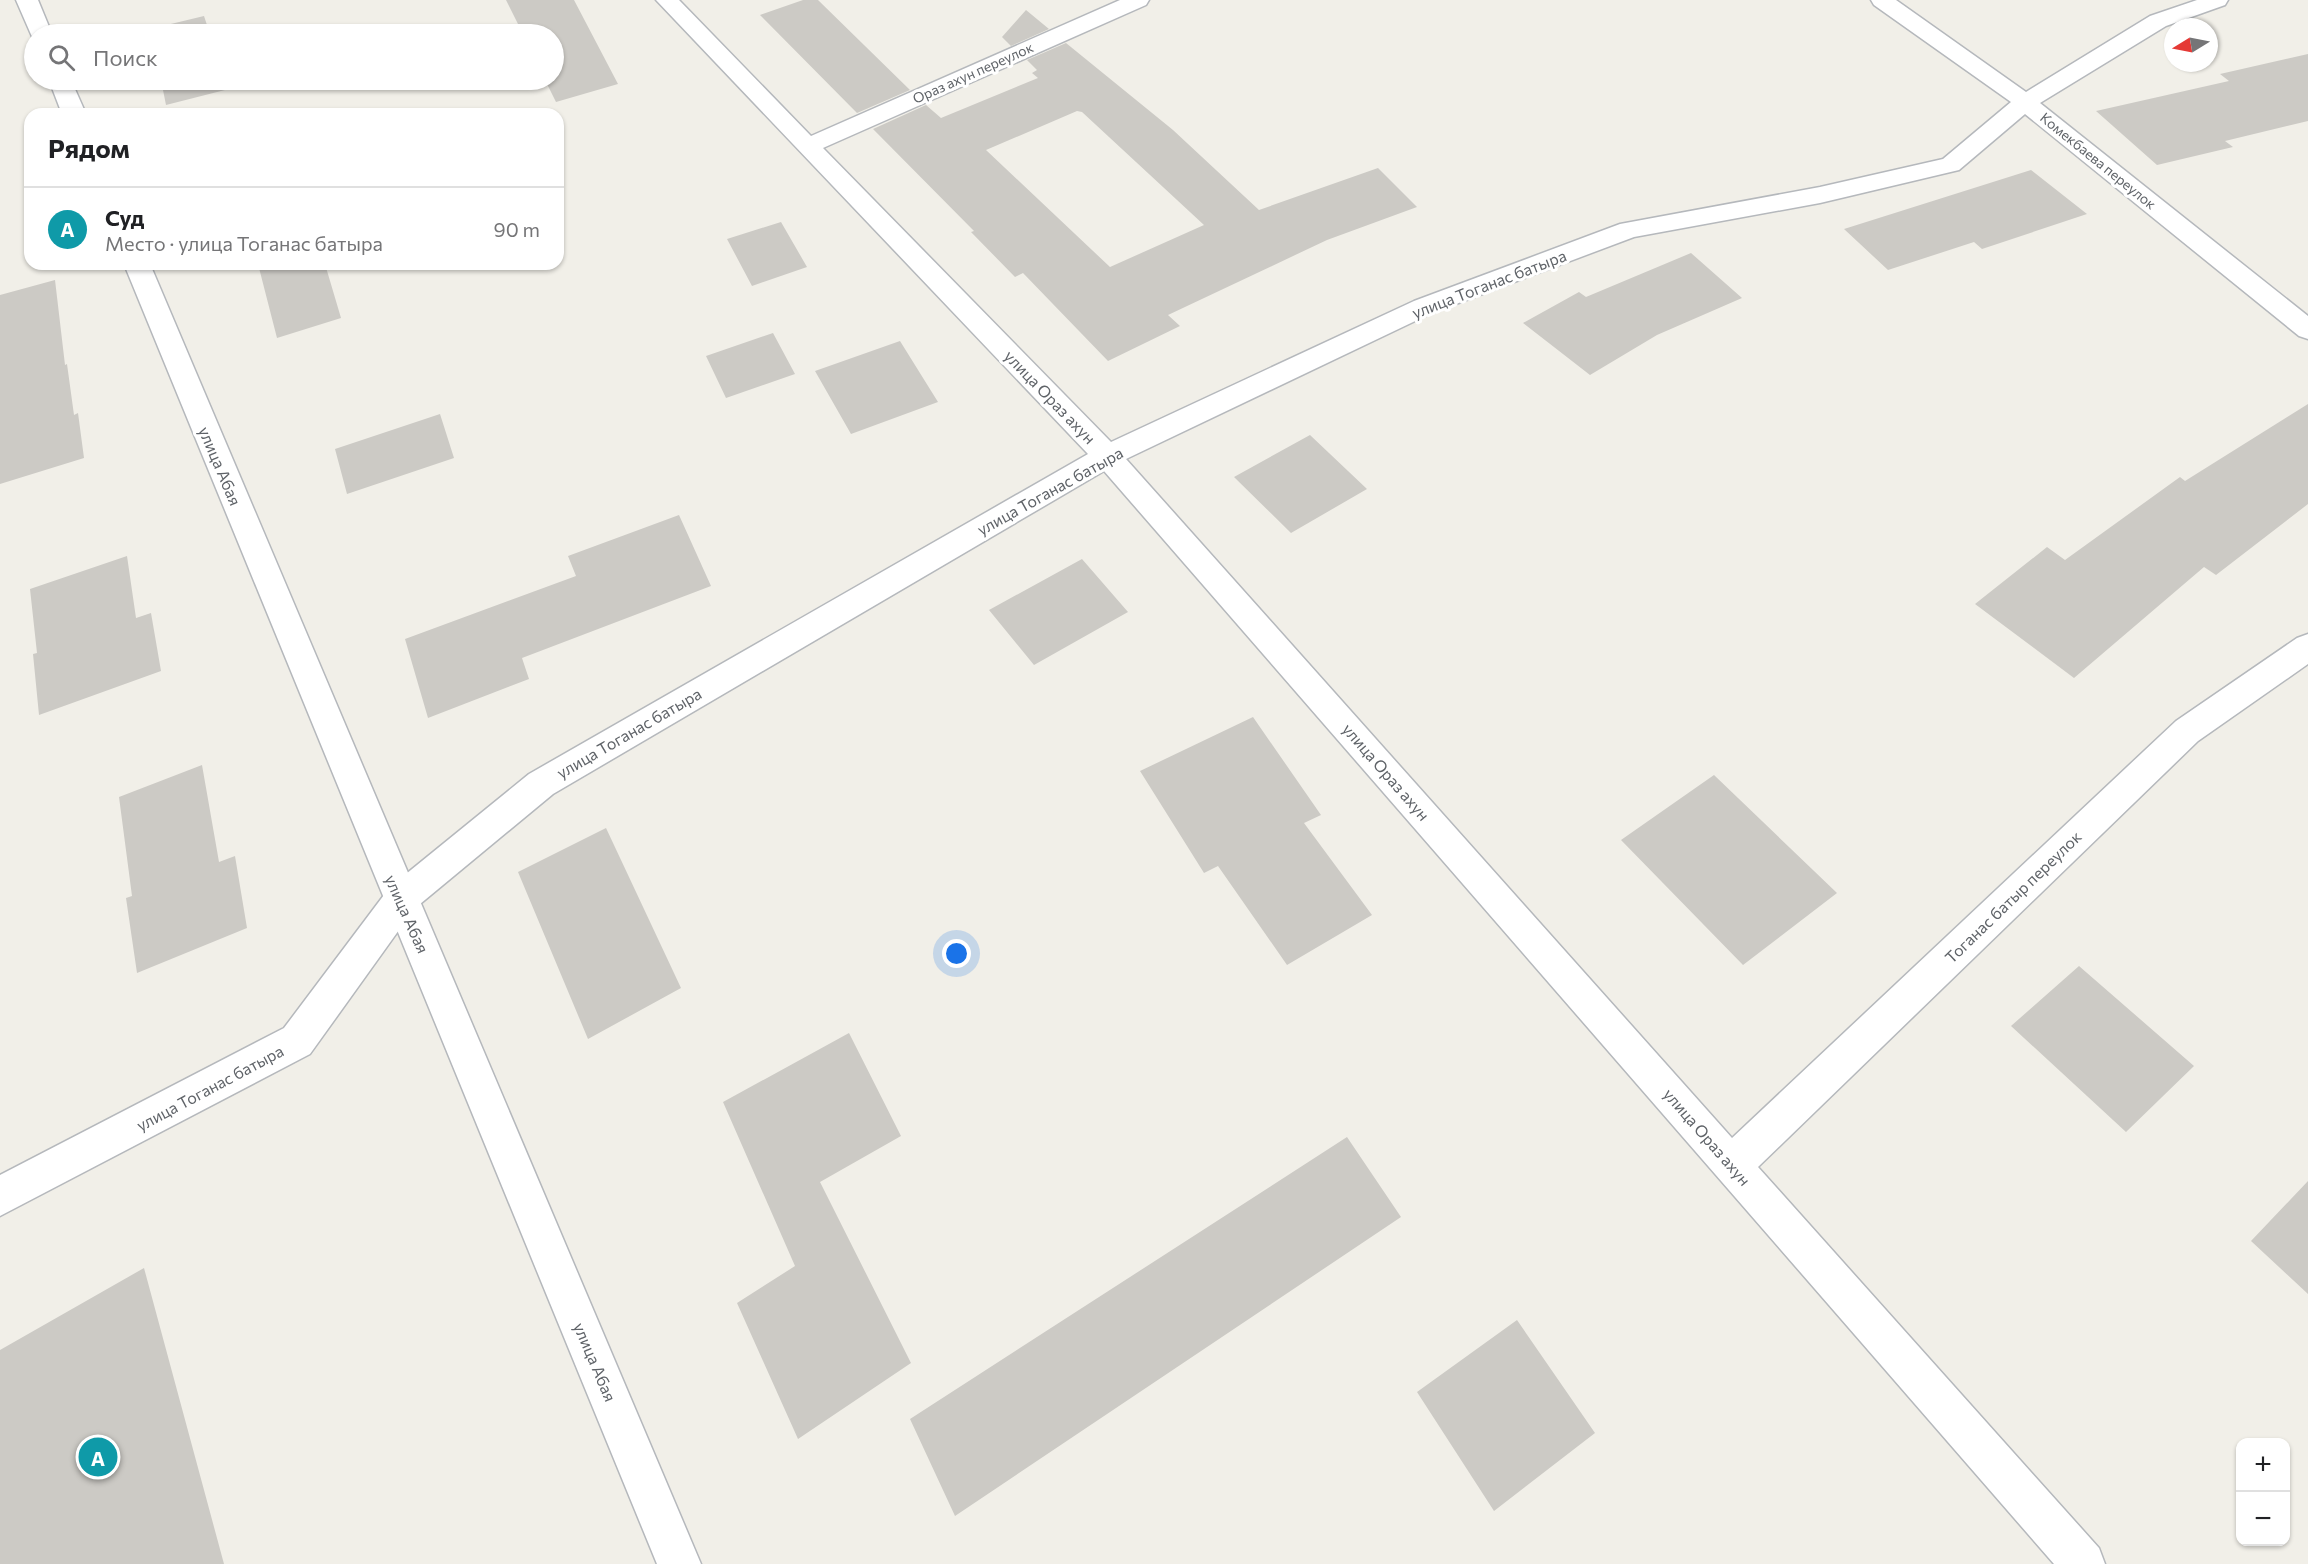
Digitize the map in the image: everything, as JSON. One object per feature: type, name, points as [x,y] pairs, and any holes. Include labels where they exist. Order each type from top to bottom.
[{"type":"street","points":[[27,0],[37,24]]},
{"type":"street","name":"улица Ораз ахун","points":[[667,0],[1107,456],[2083,1564]]},
{"type":"street","name":"Ораз ахун переулок","points":[[808,146],[1138,0]]},
{"type":"street","name":"Комекбаева переулок","points":[[1882,0],[2025,102],[2308,330]]},
{"type":"street","name":"улица Тоганас батыра","points":[[0,1196],[297,1041],[402,898],[542,784],[1107,456],[1423,308],[1629,230],[1820,195],[1951,165],[2025,102],[2158,21],[2217,0]]},
{"type":"street","points":[[64,90],[72,108]]},
{"type":"street","name":"улица Абая","points":[[139,270],[679,1564]]},
{"type":"street","name":"Тоганас батыр переулок","points":[[1732,1166],[2187,731],[2308,647]]},
{"type":"building","points":[[506,0],[574,0],[618,84],[556,102],[550,90],[564,90],[564,24],[518,24]]},
{"type":"building","points":[[803,0],[818,0],[910,90],[857,113],[760,15]]},
{"type":"building","points":[[1026,10],[1049,29],[1011,46],[1002,37]]},
{"type":"building","points":[[204,16],[207,24],[171,24]]},
{"type":"building","points":[[1066,43],[1173,130],[1259,210],[1378,168],[1417,207],[1327,240],[1168,315],[1180,326],[1108,361],[1023,273],[1015,277],[971,232],[974,231],[873,129],[926,105],[941,118],[1038,78],[1032,73],[1037,70],[1027,60]],"holes":[[[1077,111],[1082,112],[1204,225],[1110,267],[986,150]]]},
{"type":"building","points":[[2308,54],[2308,121],[2225,141],[2233,147],[2157,165],[2096,111],[2229,81],[2220,74]]},
{"type":"building","points":[[163,90],[225,90],[166,105]]},
{"type":"building","points":[[2031,170],[2087,214],[1982,249],[1974,242],[1888,270],[1844,229]]},
{"type":"building","points":[[781,222],[807,267],[752,286],[727,239]]},
{"type":"building","points":[[1691,253],[1742,298],[1657,335],[1590,375],[1523,323],[1579,292],[1586,297]]},
{"type":"building","points":[[260,270],[327,270],[341,318],[277,338]]},
{"type":"building","points":[[55,280],[65,365],[67,364],[74,415],[78,413],[84,458],[0,484],[0,295]]},
{"type":"building","points":[[773,333],[795,374],[726,398],[706,356]]},
{"type":"building","points":[[900,341],[938,402],[851,434],[815,371]]},
{"type":"building","points":[[2308,404],[2308,504],[2216,575],[2204,567],[2074,678],[1975,604],[2047,547],[2065,560],[2180,477],[2185,481]]},
{"type":"building","points":[[440,414],[454,458],[347,494],[335,449]]},
{"type":"building","points":[[1310,435],[1367,489],[1291,533],[1234,477]]},
{"type":"building","points":[[679,515],[711,586],[522,658],[529,679],[428,718],[405,639],[576,576],[568,556]]},
{"type":"building","points":[[127,556],[136,618],[151,613],[161,671],[39,715],[33,654],[37,653],[30,589]]},
{"type":"building","points":[[1082,559],[1128,612],[1034,665],[989,610]]},
{"type":"building","points":[[1253,717],[1321,815],[1304,823],[1372,915],[1287,965],[1218,866],[1204,873],[1140,771]]},
{"type":"building","points":[[202,765],[219,862],[235,856],[247,928],[137,973],[126,898],[132,896],[119,797]]},
{"type":"building","points":[[1714,775],[1837,893],[1743,965],[1621,840]]},
{"type":"building","points":[[606,828],[681,988],[588,1039],[518,872]]},
{"type":"building","points":[[2079,966],[2194,1066],[2126,1132],[2011,1026]]},
{"type":"building","points":[[849,1033],[901,1136],[820,1182],[911,1363],[798,1439],[737,1303],[795,1266],[723,1102]]},
{"type":"building","points":[[1347,1137],[1401,1217],[955,1516],[910,1419]]},
{"type":"building","points":[[2308,1181],[2308,1294],[2251,1241]]},
{"type":"building","points":[[144,1268],[224,1564],[0,1564],[0,1350]]},
{"type":"building","points":[[1517,1320],[1595,1433],[1494,1511],[1417,1392]]},
{"type":"place","name":"Суд","points":[[98,1457]]}]
